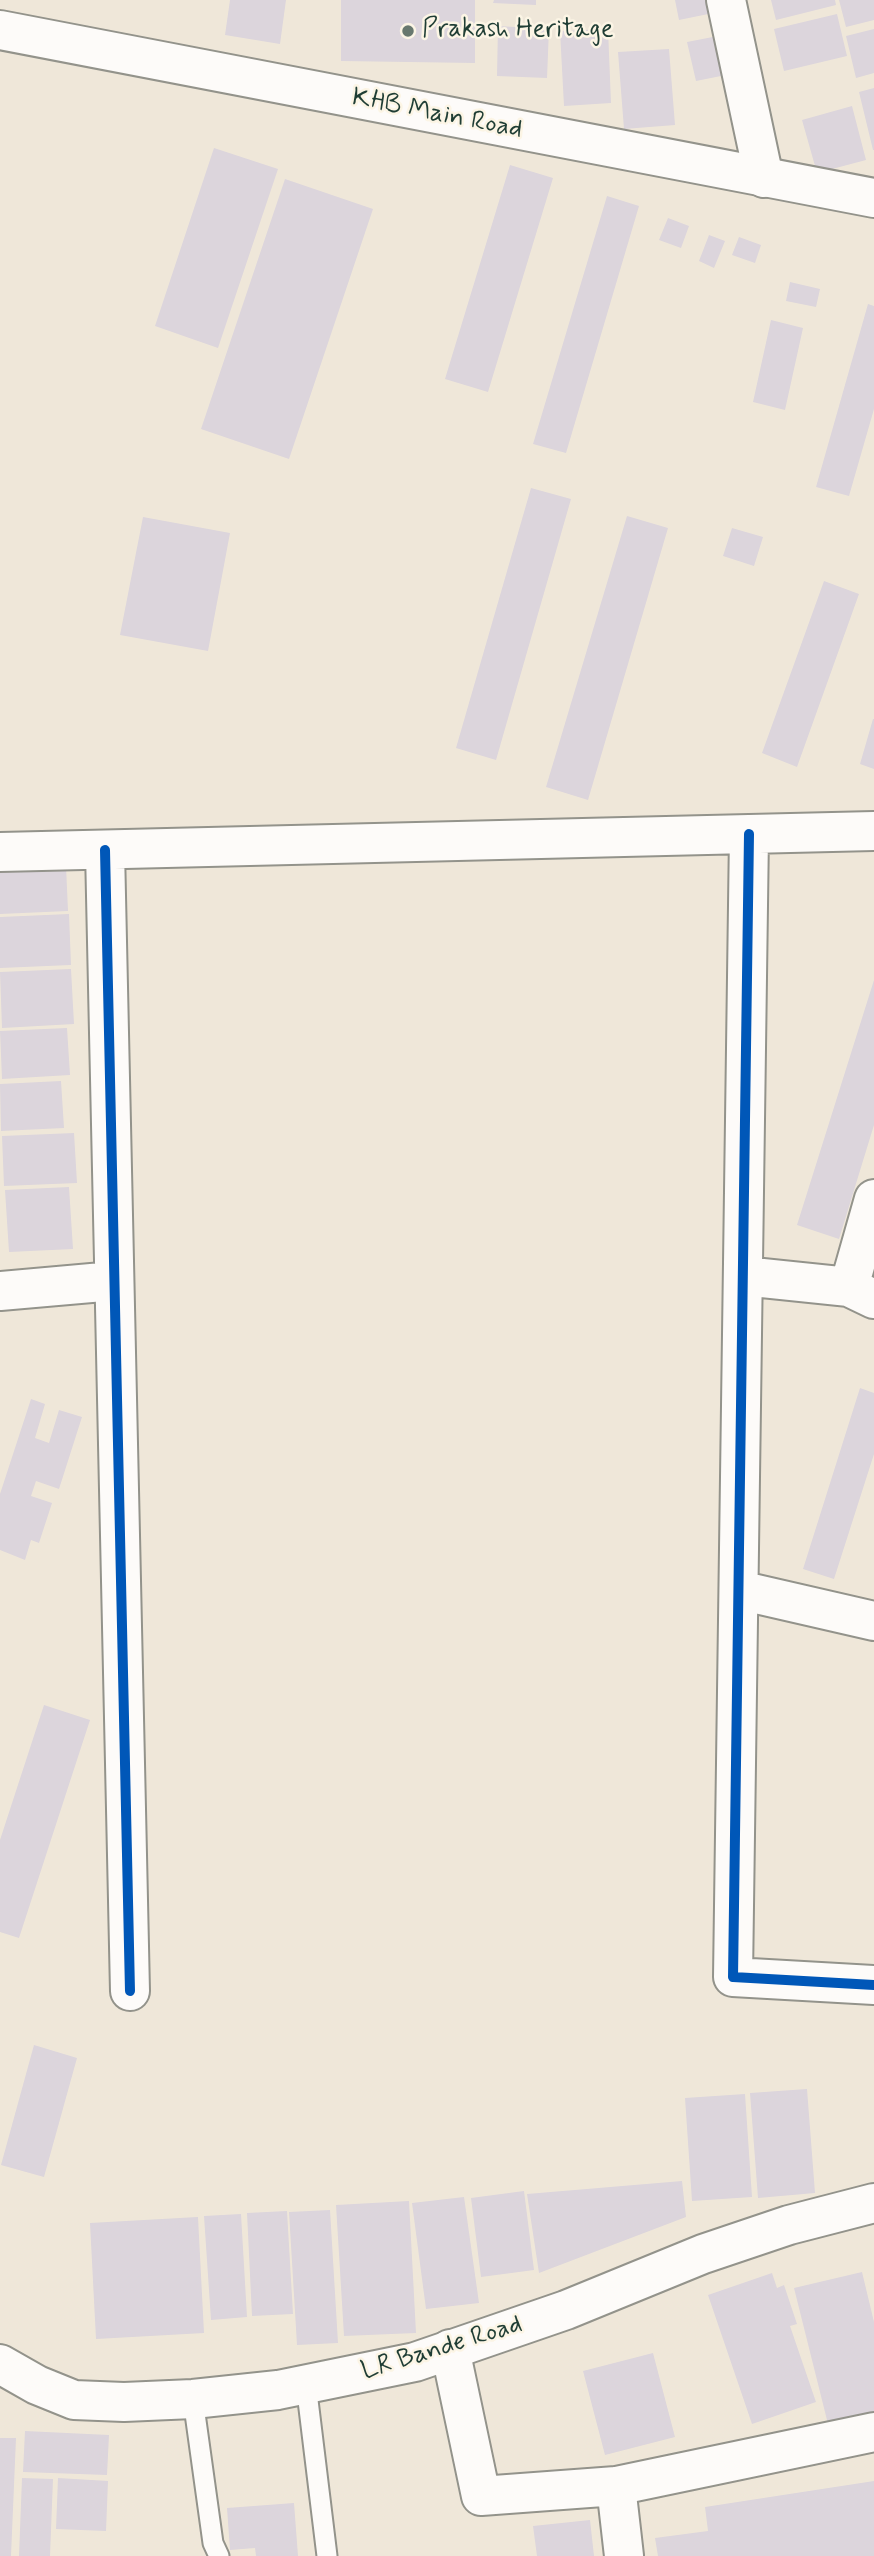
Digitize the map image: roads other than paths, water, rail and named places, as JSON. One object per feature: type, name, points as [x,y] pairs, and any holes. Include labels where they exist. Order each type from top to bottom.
[{"type":"street","points":[[726,0],[764,178]]},
{"type":"street","name":"KHB Main Road","points":[[0,30],[874,198]]},
{"type":"street","points":[[0,852],[874,831]]},
{"type":"street","points":[[749,834],[733,1977],[874,1985]]},
{"type":"street","points":[[105,850],[130,1991]]},
{"type":"street","points":[[743,1276],[862,1293],[874,1199]]},
{"type":"street","points":[[0,1291],[114,1280]]},
{"type":"street","points":[[739,1590],[874,1621]]},
{"type":"street","name":"LR Bande Road","points":[[0,2364],[37,2385],[74,2400],[124,2402],[193,2399],[306,2384],[377,2371],[566,2310],[704,2254],[789,2225],[874,2203]]},
{"type":"street","points":[[450,2349],[481,2496],[616,2486],[874,2432]]},
{"type":"street","points":[[616,2486],[624,2556]]},
{"type":"lane","points":[[306,2384],[327,2556]]},
{"type":"lane","points":[[193,2399],[213,2543],[219,2556]]},
{"type":"place","name":"Prakash Heritage","points":[[408,31]]}]
